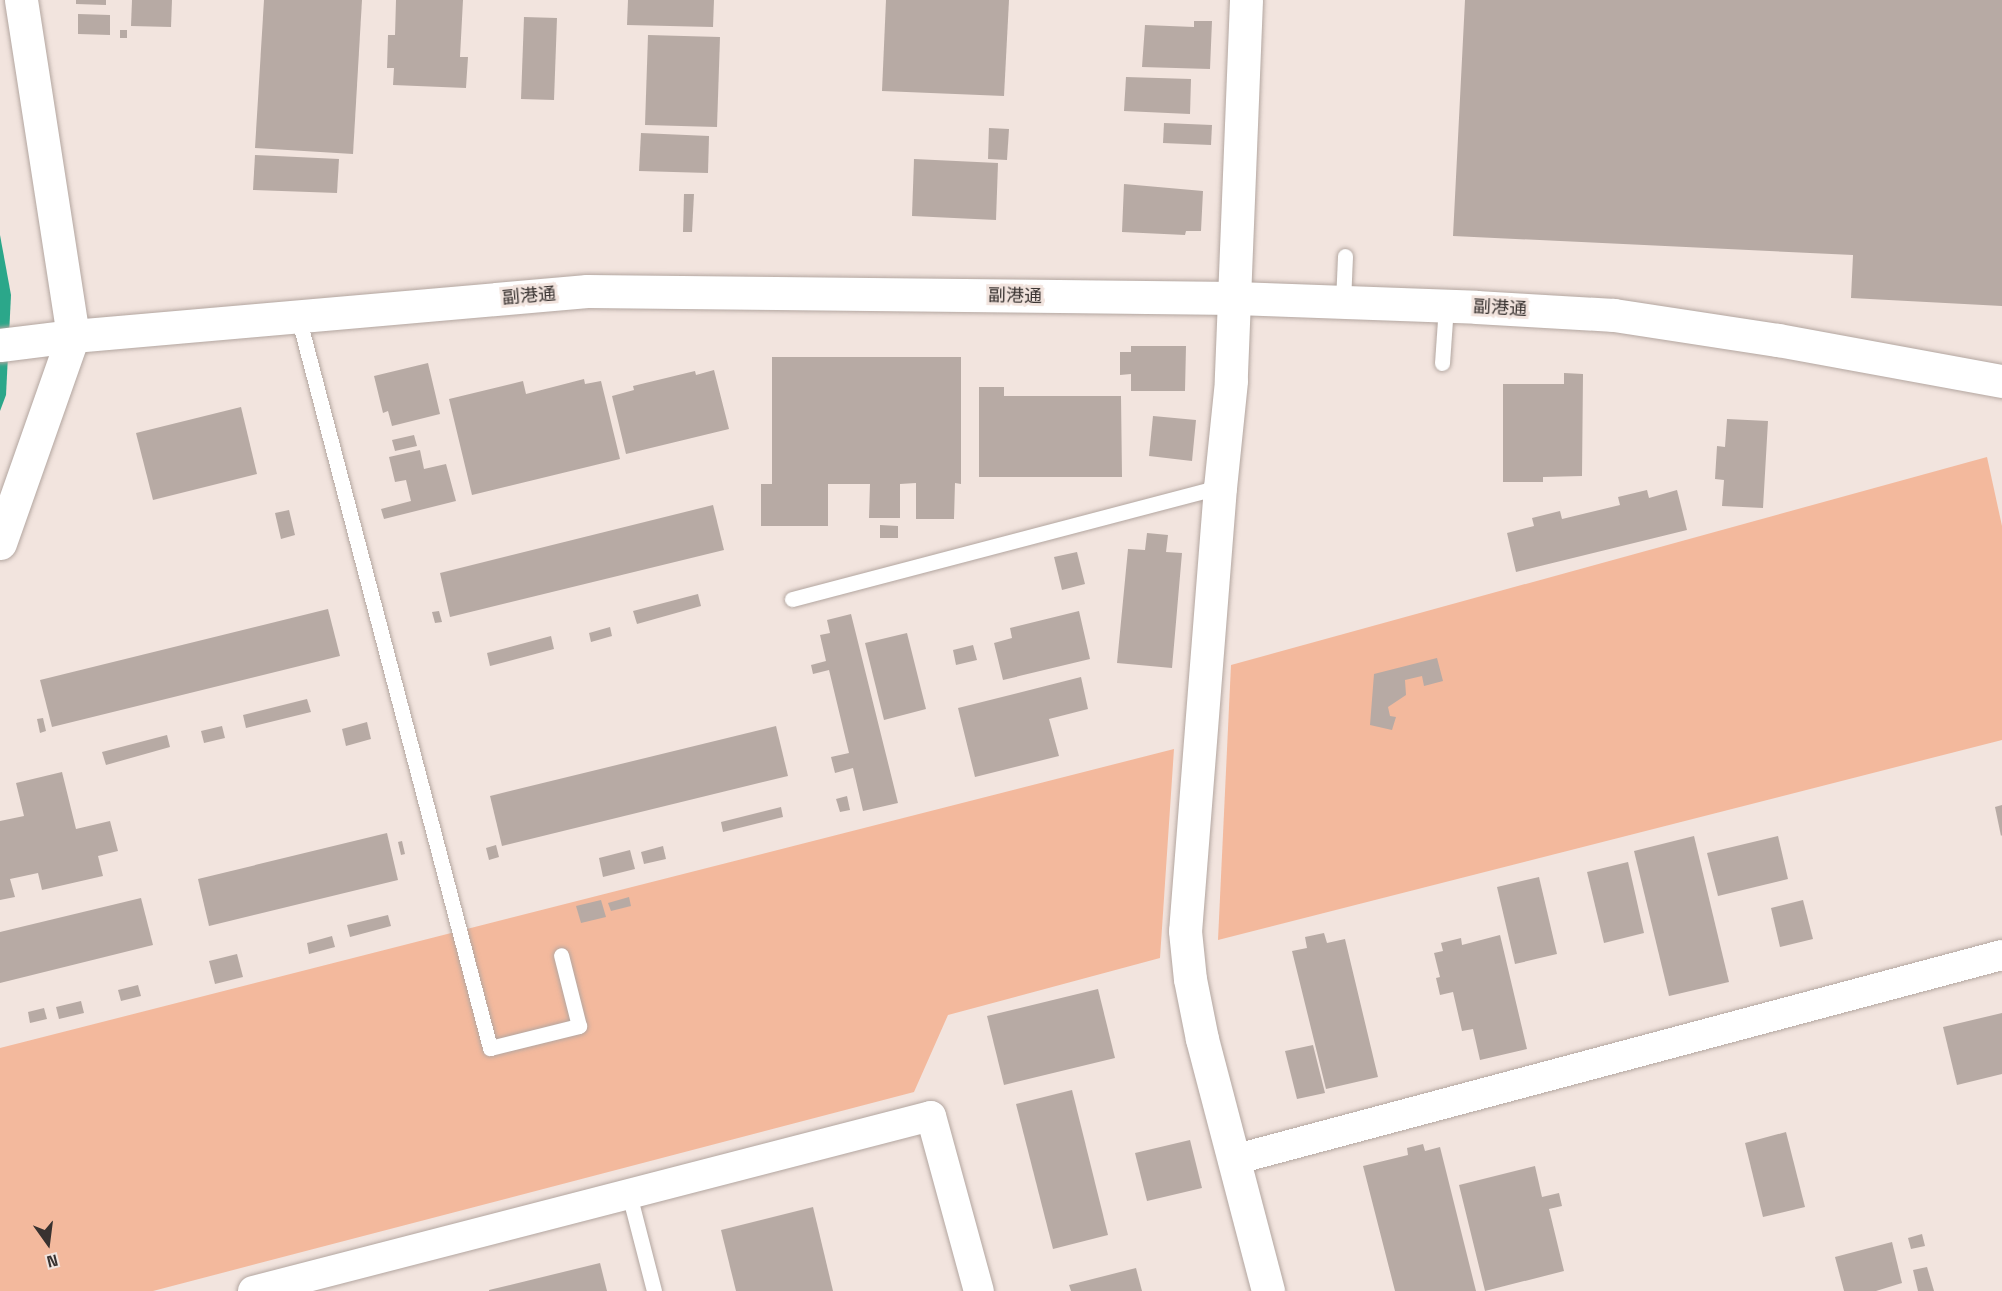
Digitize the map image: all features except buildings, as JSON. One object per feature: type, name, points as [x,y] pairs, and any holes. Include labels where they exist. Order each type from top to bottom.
[{"type":"street","points":[[0,543],[73,336],[21,0]]},
{"type":"street","points":[[1246,0],[1232,381],[1220,487],[1185,931],[1190,979],[1202,1039],[1268,1291]]},
{"type":"street","name":"副港通","points":[[12,344],[73,336],[586,291],[1236,298],[1614,315],[1778,340],[2002,381]]},
{"type":"street","points":[[1233,1160],[2002,956]]},
{"type":"street","points":[[253,1291],[931,1116],[979,1291]]},
{"type":"lane","points":[[1343,302],[1345,256]]},
{"type":"lane","points":[[1442,363],[1446,306]]},
{"type":"lane","points":[[298,316],[490,1048],[579,1026],[561,955]]},
{"type":"lane","points":[[792,599],[1220,487]]},
{"type":"lane","points":[[629,1194],[654,1291]]},
{"type":"shaded area","points":[[0,235],[11,295],[6,395],[0,411]]},
{"type":"shaded area","points":[[1987,457],[2002,526],[2002,740],[1218,940],[1231,665]]},
{"type":"shaded area","points":[[1174,749],[1160,958],[948,1015],[914,1092],[153,1291],[0,1291],[0,1048]]}]
